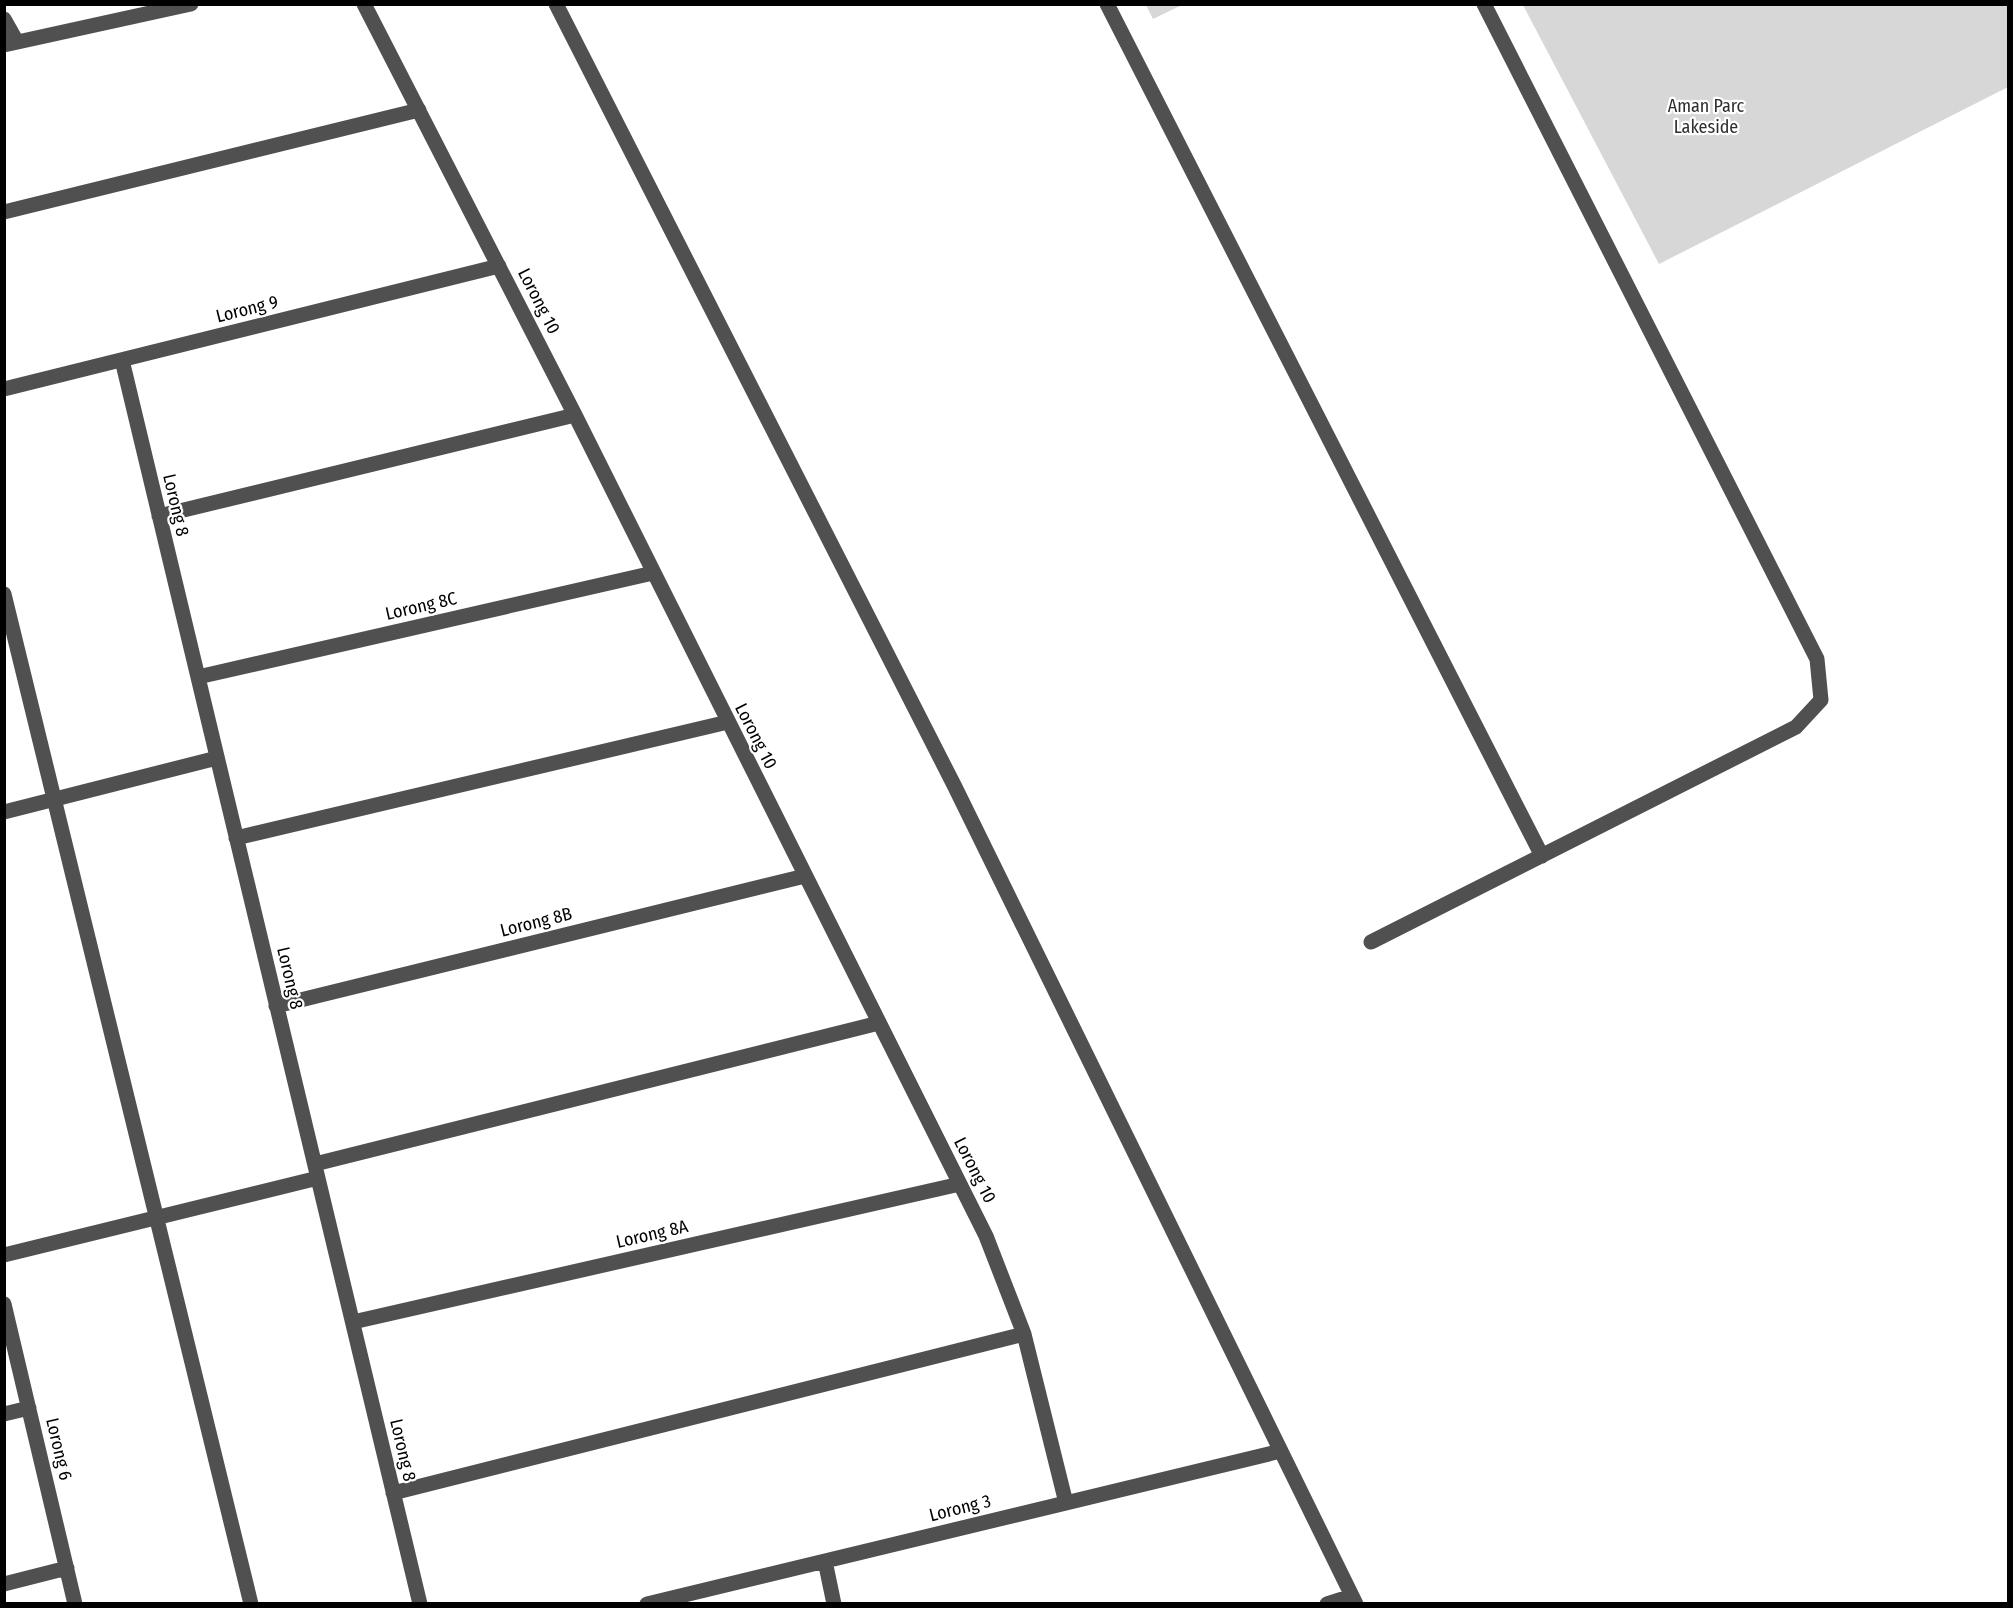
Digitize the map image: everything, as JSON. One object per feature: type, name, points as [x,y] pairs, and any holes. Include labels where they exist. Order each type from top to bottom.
[{"type":"street","points":[[4,19],[11,44],[190,4]]},
{"type":"street","name":"Lorong 10","points":[[364,4],[575,415],[999,1266],[1024,1334],[1066,1503]]},
{"type":"street","points":[[556,4],[955,787],[1354,1600],[1327,1604]]},
{"type":"street","points":[[1107,4],[1542,856]]},
{"type":"street","points":[[1371,942],[1796,727],[1821,700],[1817,659],[1484,4]]},
{"type":"street","points":[[4,212],[418,110]]},
{"type":"street","name":"Lorong 9","points":[[4,389],[499,266]]},
{"type":"street","name":"Lorong 8","points":[[122,360],[420,1604]]},
{"type":"street","points":[[159,516],[575,415]]},
{"type":"street","name":"Lorong 8C","points":[[198,677],[653,573]]},
{"type":"street","points":[[4,594],[56,799],[251,1604]]},
{"type":"street","points":[[236,837],[728,722]]},
{"type":"street","points":[[4,812],[217,758]]},
{"type":"street","name":"Lorong 8B","points":[[276,1006],[805,876]]},
{"type":"street","points":[[4,1255],[879,1023]]},
{"type":"street","name":"Lorong 8A","points":[[353,1322],[960,1184]]},
{"type":"street","name":"Lorong 6","points":[[4,1304],[75,1604]]},
{"type":"street","points":[[393,1493],[1024,1334]]},
{"type":"street","points":[[4,1414],[29,1408]]},
{"type":"street","name":"Lorong 3","points":[[647,1604],[1281,1451]]},
{"type":"street","points":[[825,1561],[834,1604]]},
{"type":"street","points":[[4,1584],[67,1568]]},
{"type":"green space","points":[[1146,5],[1182,5],[1153,19]]},
{"type":"green space","name":"Aman Parc Lakeside","points":[[1523,5],[2008,5],[2008,87],[1659,264]]}]
